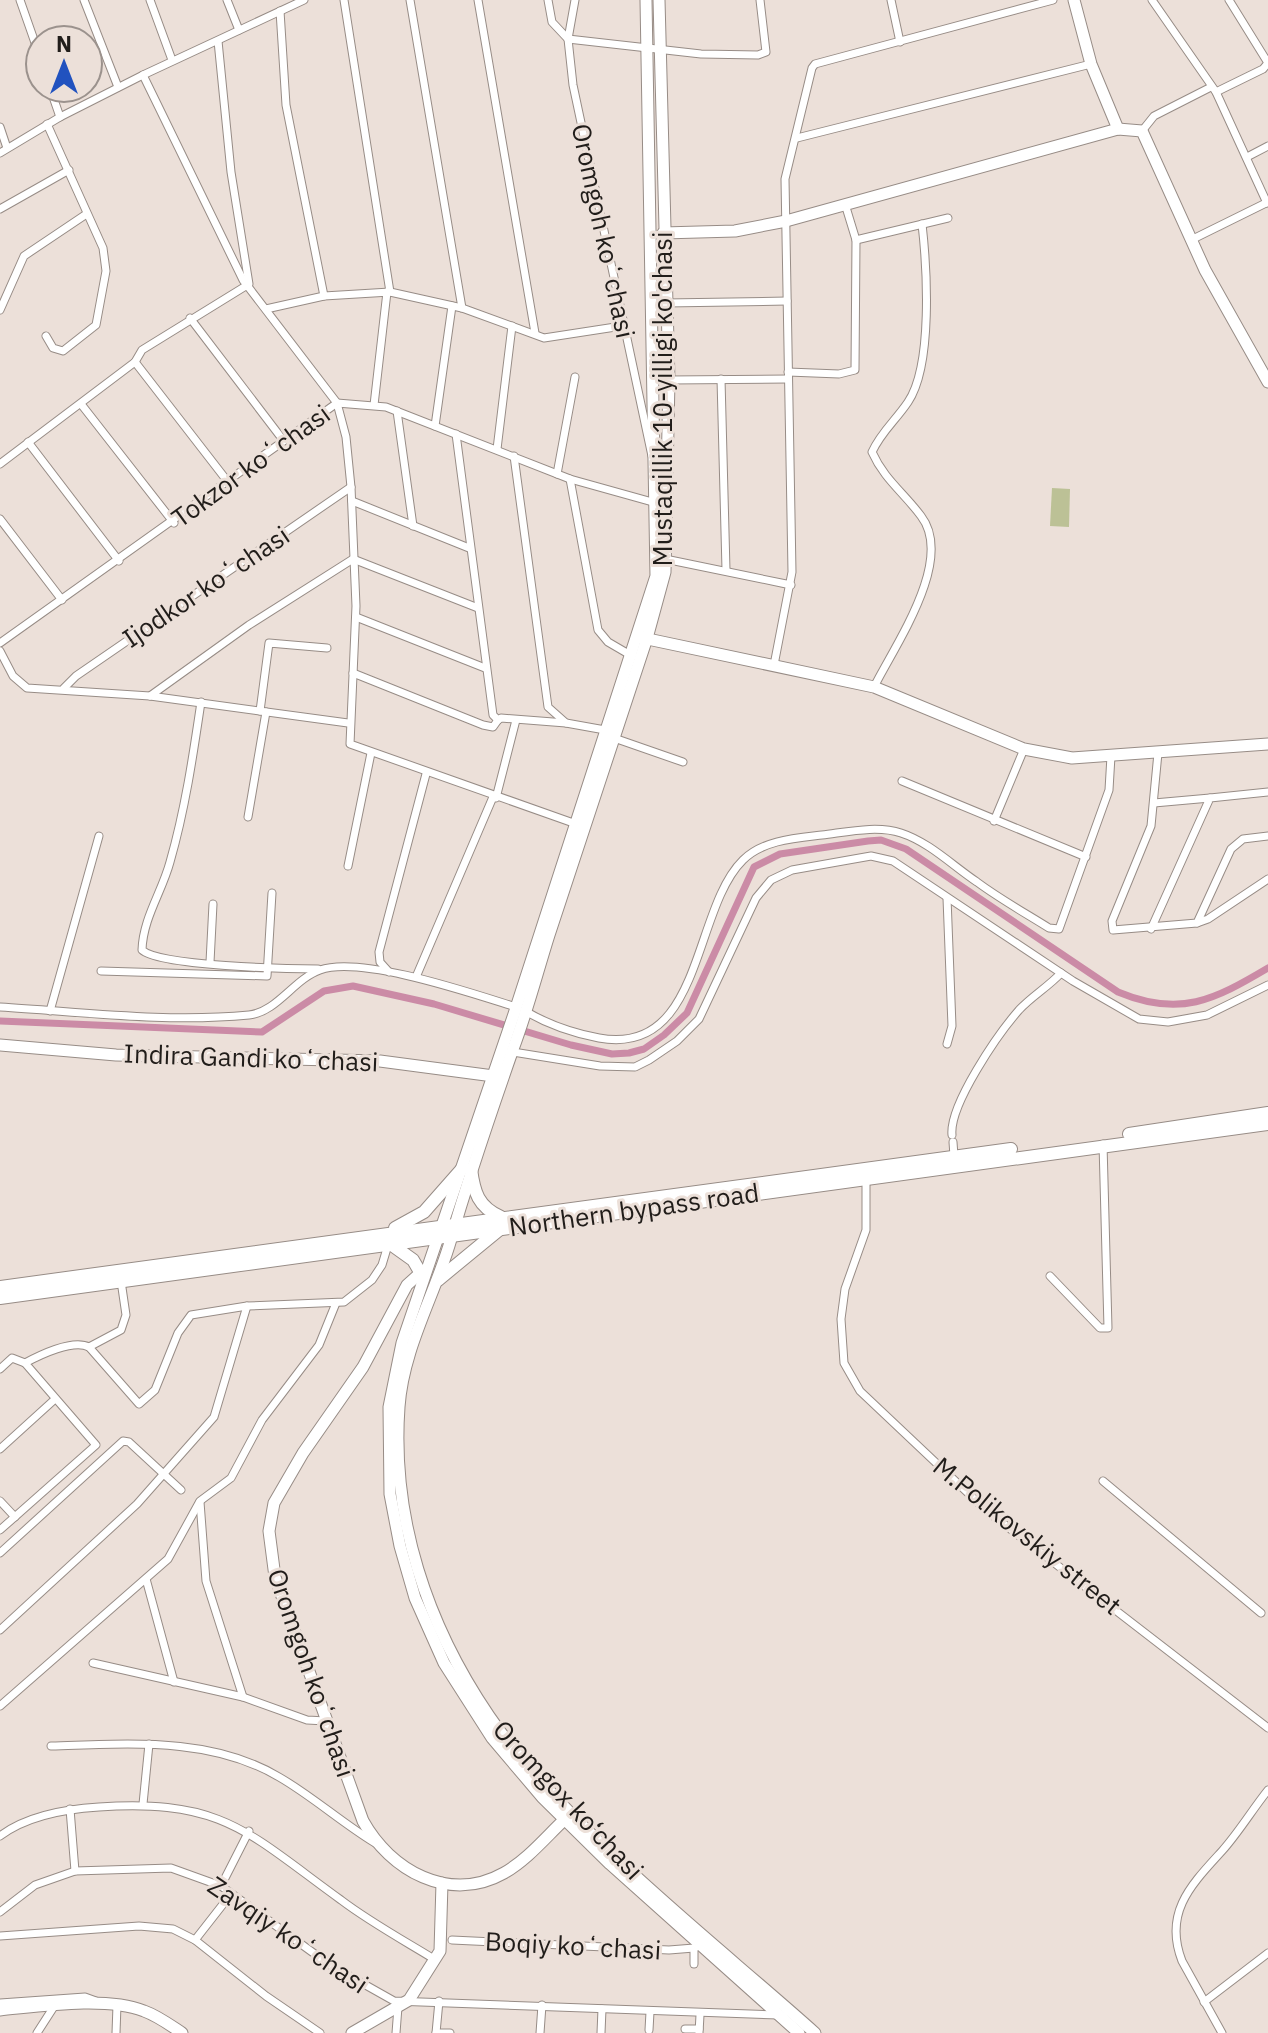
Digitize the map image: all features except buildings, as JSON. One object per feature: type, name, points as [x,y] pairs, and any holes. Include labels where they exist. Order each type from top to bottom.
[{"type":"main road","name":"Mustaqillik 10-yilligi ko'chasi","points":[[449,1223],[497,1076],[511,1047],[665,559],[655,458],[646,0]]},
{"type":"main road","name":"Mustaqillik 10-yilligi ko'chasi","points":[[610,734],[632,656],[642,637],[656,576],[669,380],[659,0]]},
{"type":"main road","points":[[1074,0],[1091,64],[1118,129]]},
{"type":"main road","points":[[663,233],[735,231],[786,221],[1118,129],[1142,131],[1236,328],[1267,380]]},
{"type":"main road","points":[[642,637],[874,687],[1024,749],[1072,758],[1268,744]]},
{"type":"main road","name":"Indira Gandi koʻchasi","points":[[0,1045],[116,1055],[312,1057],[497,1076]]},
{"type":"main road","name":"Northern bypass road","points":[[0,1287],[173,1270],[389,1241],[452,1236],[503,1223],[1103,1144],[1211,1127],[1268,1113]]},
{"type":"main road","name":"Northern bypass road","points":[[865,1174],[954,1156],[1211,1127],[1268,1124]]},
{"type":"main road","points":[[423,1277],[413,1260],[389,1241],[424,1212],[466,1169],[481,1204],[503,1223],[438,1280]]},
{"type":"main road","points":[[415,1320],[438,1280],[452,1236],[449,1223]]},
{"type":"main road","points":[[415,1320],[423,1277],[437,1238],[449,1223]]},
{"type":"main road","name":"Northern bypass road","points":[[389,1241],[449,1223],[503,1223]]},
{"type":"main road","name":"Northern bypass road","points":[[0,1298],[121,1281],[173,1270]]},
{"type":"main road","name":"Oromgoh koʻchasi","points":[[423,1277],[417,1276],[407,1285],[363,1367],[284,1482],[270,1517],[270,1553],[275,1577],[363,1821],[375,1843],[421,1879],[442,1883],[482,1881],[503,1874],[564,1820]]},
{"type":"main road","name":"Oromgox ko‘chasi","points":[[415,1320],[395,1371],[388,1426],[390,1494],[408,1577],[441,1656],[464,1696],[514,1766],[564,1820],[702,1944],[784,2012],[815,2033]]},
{"type":"main road","name":"Oromgox ko‘chasi","points":[[415,1320],[403,1378],[399,1463],[412,1554],[423,1589],[448,1645],[488,1714],[535,1773],[702,1944]]},
{"type":"main road","points":[[352,2033],[404,2003],[434,1959],[441,1941],[442,1883]]},
{"type":"main road","points":[[0,2010],[55,2005],[117,2005],[146,2011],[182,2033]]},
{"type":"main road","name":"Oromgox ko‘chasi","points":[[784,2012],[799,2033]]},
{"type":"street","points":[[20,0],[28,24]]},
{"type":"street","points":[[84,0],[118,87]]},
{"type":"street","points":[[150,0],[172,60]]},
{"type":"street","points":[[227,0],[239,30]]},
{"type":"street","points":[[344,0],[389,292],[374,405]]},
{"type":"street","points":[[410,0],[462,308]]},
{"type":"street","points":[[478,0],[535,333]]},
{"type":"street","points":[[548,0],[552,22],[568,39],[724,55],[762,54],[767,42],[760,0]]},
{"type":"street","name":"Oromgoh koʻchasi","points":[[575,0],[568,39],[573,85],[649,452],[655,458]]},
{"type":"street","points":[[891,0],[900,42]]},
{"type":"street","points":[[774,665],[791,585],[785,179],[797,138],[809,74],[815,64],[1053,0]]},
{"type":"street","points":[[1152,0],[1213,89],[1268,202],[1193,239]]},
{"type":"street","points":[[1142,131],[1154,116],[1268,63],[1229,0]]},
{"type":"street","points":[[0,127],[4,151],[47,124],[118,87],[298,1]]},
{"type":"street","points":[[280,11],[292,139],[324,296]]},
{"type":"street","points":[[218,41],[231,172],[249,284]]},
{"type":"street","points":[[797,138],[1091,64]]},
{"type":"street","points":[[143,75],[197,190],[249,284],[337,403],[346,437],[352,501],[356,617],[348,723],[350,744],[426,774],[581,825]]},
{"type":"street","points":[[56,104],[60,117]]},
{"type":"street","points":[[46,336],[53,348],[63,351],[91,331],[99,319],[105,260],[47,124]]},
{"type":"street","points":[[1247,157],[1268,146]]},
{"type":"street","points":[[0,209],[69,170]]},
{"type":"street","points":[[669,380],[839,374],[855,370],[856,240],[845,204]]},
{"type":"street","points":[[0,310],[24,256],[85,215]]},
{"type":"street","points":[[856,240],[948,218]]},
{"type":"street","points":[[874,687],[929,576],[932,546],[921,516],[893,489],[872,452],[880,434],[909,401],[924,350],[922,224]]},
{"type":"street","points":[[0,464],[135,362],[142,350],[190,318],[224,303],[249,284]]},
{"type":"street","points":[[266,309],[324,296],[389,292],[462,308],[544,338],[622,326]]},
{"type":"street","points":[[666,303],[787,301]]},
{"type":"street","points":[[435,426],[452,306]]},
{"type":"street","points":[[190,318],[283,440]]},
{"type":"street","points":[[497,449],[512,326]]},
{"type":"street","points":[[135,362],[228,482]]},
{"type":"street","points":[[557,474],[575,377]]},
{"type":"street","points":[[721,379],[726,570]]},
{"type":"street","name":"Tokzor koʻchasi","points":[[0,643],[174,523],[337,403],[374,405],[397,411],[570,479],[660,504]]},
{"type":"street","points":[[81,404],[174,523]]},
{"type":"street","points":[[397,411],[413,526]]},
{"type":"street","points":[[456,434],[490,706],[498,720]]},
{"type":"street","points":[[28,442],[119,561]]},
{"type":"street","points":[[514,456],[546,697],[552,713],[566,723]]},
{"type":"street","points":[[570,479],[598,630],[608,642],[632,656]]},
{"type":"street","name":"Ijodkor koʻchasi","points":[[64,688],[89,667],[351,487]]},
{"type":"street","points":[[352,501],[469,548]]},
{"type":"street","points":[[0,519],[62,600]]},
{"type":"street","points":[[353,559],[478,608]]},
{"type":"street","points":[[150,696],[249,625],[353,559]]},
{"type":"street","points":[[665,559],[791,585]]},
{"type":"street","points":[[356,617],[485,668]]},
{"type":"street","points":[[248,817],[269,643],[327,648]]},
{"type":"street","points":[[0,651],[20,684],[27,688],[64,688],[150,696],[348,723]]},
{"type":"street","points":[[353,673],[483,725],[493,727],[498,720]]},
{"type":"street","points":[[201,702],[173,850],[149,916],[142,947],[148,955],[168,960],[270,969],[321,969],[416,977],[520,1012],[554,1027],[605,1039],[636,1038],[653,1028],[682,994],[726,888],[741,861],[761,848],[784,840],[870,829],[906,834],[1056,930],[1064,921],[1111,783],[1111,756]]},
{"type":"street","points":[[498,720],[566,723],[610,734],[683,762]]},
{"type":"street","points":[[416,977],[495,797],[516,720]]},
{"type":"street","points":[[994,821],[1024,749]]},
{"type":"street","points":[[348,866],[371,753]]},
{"type":"street","points":[[1158,753],[1147,839],[1111,927],[1116,932],[1197,923],[1268,879]]},
{"type":"street","points":[[391,973],[383,968],[379,952],[426,774]]},
{"type":"street","points":[[902,781],[1086,857]]},
{"type":"street","points":[[1154,803],[1268,792]]},
{"type":"street","points":[[1151,929],[1210,798]]},
{"type":"street","points":[[50,1011],[99,836]]},
{"type":"street","points":[[1197,923],[1231,849],[1243,839],[1268,836]]},
{"type":"street","points":[[511,1047],[635,1067],[663,1051],[699,1019],[756,898],[780,874],[854,859],[882,857],[1118,1010],[1152,1021],[1207,1015],[1268,985]]},
{"type":"street","points":[[101,971],[267,976],[270,969],[272,893]]},
{"type":"street","points":[[947,898],[952,1026],[947,1044]]},
{"type":"street","points":[[210,962],[213,904]]},
{"type":"street","points":[[0,1007],[194,1018],[255,1014],[321,969]]},
{"type":"street","points":[[954,1156],[954,1111],[1020,1009],[1061,973]]},
{"type":"street","points":[[1050,1276],[1100,1328],[1108,1328],[1103,1144]]},
{"type":"street","name":"M.Polikovskiy street","points":[[865,1174],[866,1230],[845,1289],[841,1319],[844,1363],[860,1391],[987,1511],[1268,1728]]},
{"type":"street","points":[[25,1363],[69,1346],[83,1344],[139,1404],[155,1390],[164,1374],[187,1318],[247,1306],[336,1303],[350,1299],[372,1280],[382,1265],[389,1241]]},
{"type":"street","points":[[89,1347],[112,1337],[125,1323],[121,1281]]},
{"type":"street","points":[[0,1706],[175,1551],[200,1501],[231,1478],[262,1420],[319,1345],[336,1303]]},
{"type":"street","points":[[0,1630],[137,1504],[214,1417],[247,1306]]},
{"type":"street","points":[[0,1369],[12,1358],[25,1363],[54,1400],[96,1443],[95,1449],[0,1530]]},
{"type":"street","points":[[0,1449],[54,1400]]},
{"type":"street","points":[[0,1553],[123,1441],[129,1442],[181,1490]]},
{"type":"street","points":[[1103,1481],[1261,1613]]},
{"type":"street","points":[[0,1501],[15,1517]]},
{"type":"street","points":[[200,1501],[199,1522],[206,1581],[243,1697]]},
{"type":"street","points":[[146,1579],[174,1682]]},
{"type":"street","points":[[93,1663],[243,1697],[307,1720],[326,1721]]},
{"type":"street","points":[[51,1746],[149,1744],[203,1750],[259,1767],[279,1777],[375,1843]]},
{"type":"street","points":[[143,1804],[149,1744]]},
{"type":"street","points":[[1222,2033],[1177,1949],[1176,1933],[1182,1904],[1196,1878],[1224,1849],[1268,1790]]},
{"type":"street","points":[[0,1836],[45,1815],[70,1809],[143,1804],[195,1810],[249,1831],[351,1908],[434,1959]]},
{"type":"street","points":[[70,1809],[75,1871]]},
{"type":"street","points":[[221,1886],[249,1831]]},
{"type":"street","name":"Zavqiy koʻchasi","points":[[0,1912],[35,1885],[75,1871],[171,1868],[221,1886],[385,1999],[404,2003],[439,2001],[542,2005],[700,2015],[784,2012]]},
{"type":"street","points":[[195,1940],[231,1894]]},
{"type":"street","points":[[0,1936],[157,1926],[195,1940],[266,1996],[320,2033]]},
{"type":"street","name":"Boqiy koʻchasi","points":[[452,1940],[669,1950],[702,1944]]},
{"type":"street","name":"Boqiy koʻchasi","points":[[694,1964],[702,1944]]},
{"type":"street","points":[[1204,2002],[1268,1953]]},
{"type":"street","points":[[0,2003],[85,1997],[99,2006]]},
{"type":"street","points":[[439,2001],[436,2033],[450,2033]]},
{"type":"street","points":[[396,2033],[404,2003]]},
{"type":"street","points":[[37,2033],[55,2005]]},
{"type":"street","points":[[116,2033],[117,2005]]},
{"type":"street","points":[[540,2033],[542,2005]]},
{"type":"street","points":[[601,2033],[602,2009]]},
{"type":"street","points":[[649,2030],[650,2012]]},
{"type":"street","points":[[685,2029],[699,2031],[700,2015]]},
{"type":"green space","points":[[1052,488],[1070,489],[1069,527],[1050,526]]},
{"type":"waterway","points":[[0,1021],[262,1032],[324,991],[353,986],[434,1004],[571,1045],[612,1054],[629,1053],[644,1049],[687,1013],[754,867],[780,854],[881,840],[906,849],[1118,992],[1140,1000],[1160,1004],[1196,1002],[1230,989],[1268,968]]}]
